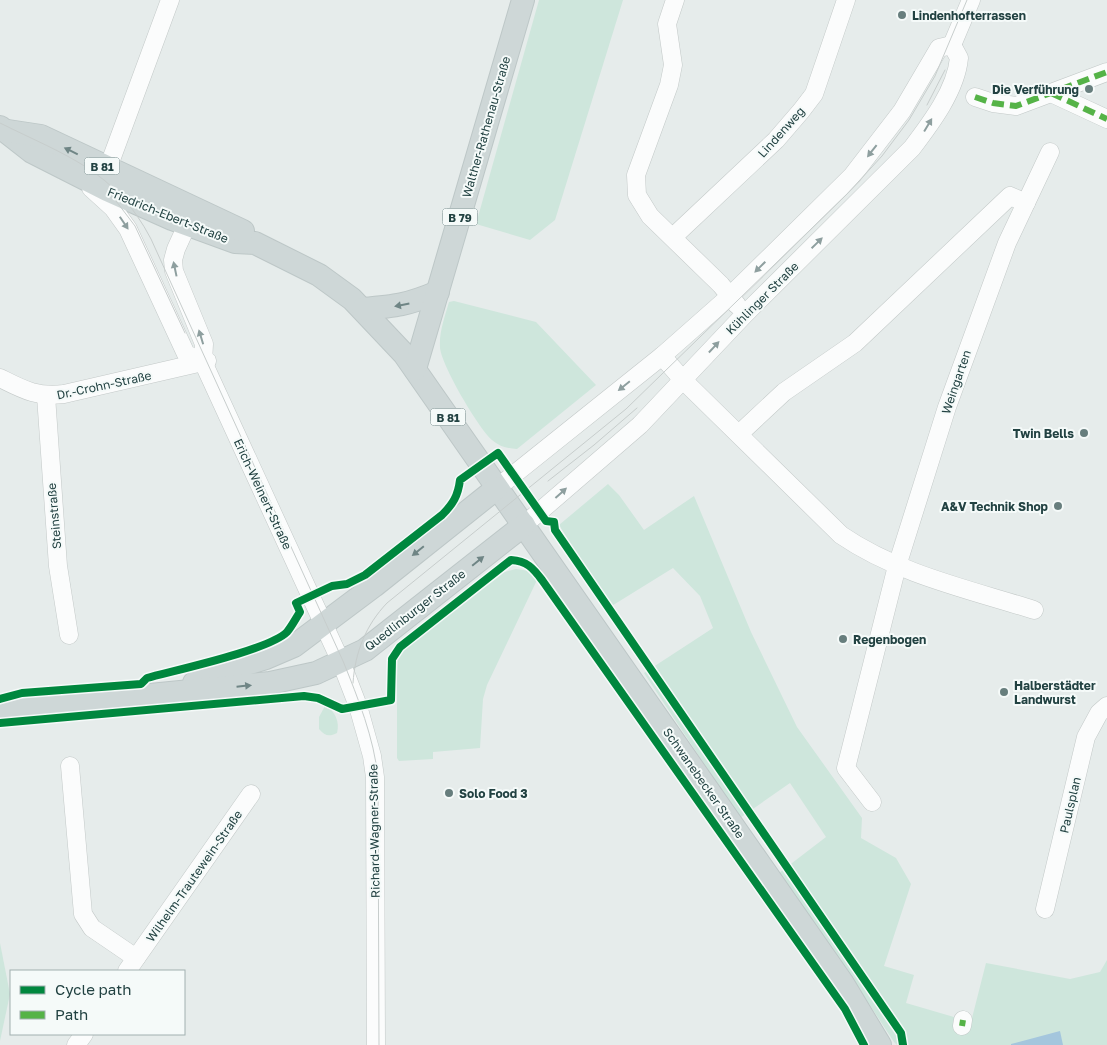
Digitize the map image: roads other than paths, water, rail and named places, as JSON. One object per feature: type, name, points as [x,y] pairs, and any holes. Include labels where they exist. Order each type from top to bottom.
[{"type":"main road","name":"Walther-Rathenau-Straße","points":[[415,370],[523,0]]},
{"type":"main road","name":"Friedrich-Ebert-Straße","points":[[4,129],[41,136],[108,168],[235,242],[255,243],[319,275],[363,309],[390,338],[415,370],[524,525]]},
{"type":"main road","name":"Friedrich-Ebert-Straße","points":[[4,129],[32,152],[78,176],[191,217]]},
{"type":"main road","points":[[363,309],[397,307],[438,292]]},
{"type":"main road","name":"Quedlinburger Straße","points":[[178,692],[204,677],[266,658],[294,646],[324,625],[497,488]]},
{"type":"main road","name":"Quedlinburger Straße","points":[[0,710],[286,681],[308,676],[341,662],[380,639],[524,525]]},
{"type":"main road","name":"Schwanebecker Straße","points":[[524,525],[842,982],[880,1045]]},
{"type":"street","points":[[108,168],[170,0]]},
{"type":"street","points":[[675,0],[667,24],[673,65],[669,85],[636,175],[637,195],[650,216],[730,296],[745,314]]},
{"type":"street","name":"Lindenweg","points":[[673,238],[776,140],[814,94],[846,0]]},
{"type":"street","points":[[952,45],[970,0]]},
{"type":"street","name":"Kühlinger Straße","points":[[497,488],[662,356],[730,296],[852,176],[902,111],[939,48],[952,45],[959,58],[951,84],[924,132],[912,148],[745,314],[640,425],[524,525]]},
{"type":"street","points":[[975,97],[993,103],[1016,106],[1107,72]]},
{"type":"street","points":[[1051,93],[1107,118]]},
{"type":"street","name":"Weingarten","points":[[872,802],[846,768],[897,566],[968,346],[1007,243],[1050,152]]},
{"type":"street","points":[[78,176],[104,198],[125,224],[186,354],[206,361]]},
{"type":"street","points":[[739,434],[784,392],[855,343],[1010,196],[1026,203]]},
{"type":"street","name":"Erich-Weinert-Straße","points":[[191,217],[176,249],[173,260],[174,271],[204,344],[206,361],[324,625]]},
{"type":"street","points":[[662,356],[683,380],[841,535],[867,553],[897,566],[1034,610]]},
{"type":"street","name":"Dr.-Crohn-Straße","points":[[0,378],[31,394],[46,396],[73,392],[206,361]]},
{"type":"street","name":"Steinstraße","points":[[46,396],[58,566],[69,635]]},
{"type":"street","name":"Richard-Wagner-Straße","points":[[324,625],[358,706],[372,756],[375,777],[376,1045]]},
{"type":"street","name":"Paulsplan","points":[[1045,909],[1086,737],[1099,712],[1107,706]]},
{"type":"street","name":"Wilhelm-Trautewein-Straße","points":[[70,766],[83,914],[92,928],[132,965],[251,794]]},
{"type":"water","points":[[1060,1031],[1063,1045],[1011,1045],[1011,1044]]},
{"type":"tram line","points":[[353,683],[356,661],[363,640],[373,620],[387,603],[626,409],[847,194],[882,156],[909,120],[935,76],[967,0]]},
{"type":"tram line","points":[[927,105],[945,70]]},
{"type":"tram line","points":[[0,123],[87,168],[121,196],[137,216],[151,239],[343,661],[369,733],[378,778],[379,1045]]},
{"type":"tram line","points":[[110,193],[135,226],[185,333]]},
{"type":"tram line","points":[[548,481],[637,408]]},
{"type":"place","name":"Lindenhofterrassen","points":[[902,15]]},
{"type":"place","name":"Die Verführung","points":[[1089,89]]},
{"type":"place","name":"Twin Bells","points":[[1084,433]]},
{"type":"place","name":"A&V Technik Shop","points":[[1058,506]]},
{"type":"place","name":"Regenbogen","points":[[843,639]]},
{"type":"place","name":"Halberstädter Landwurst","points":[[1004,692]]},
{"type":"place","name":"Solo Food 3","points":[[449,793]]}]
